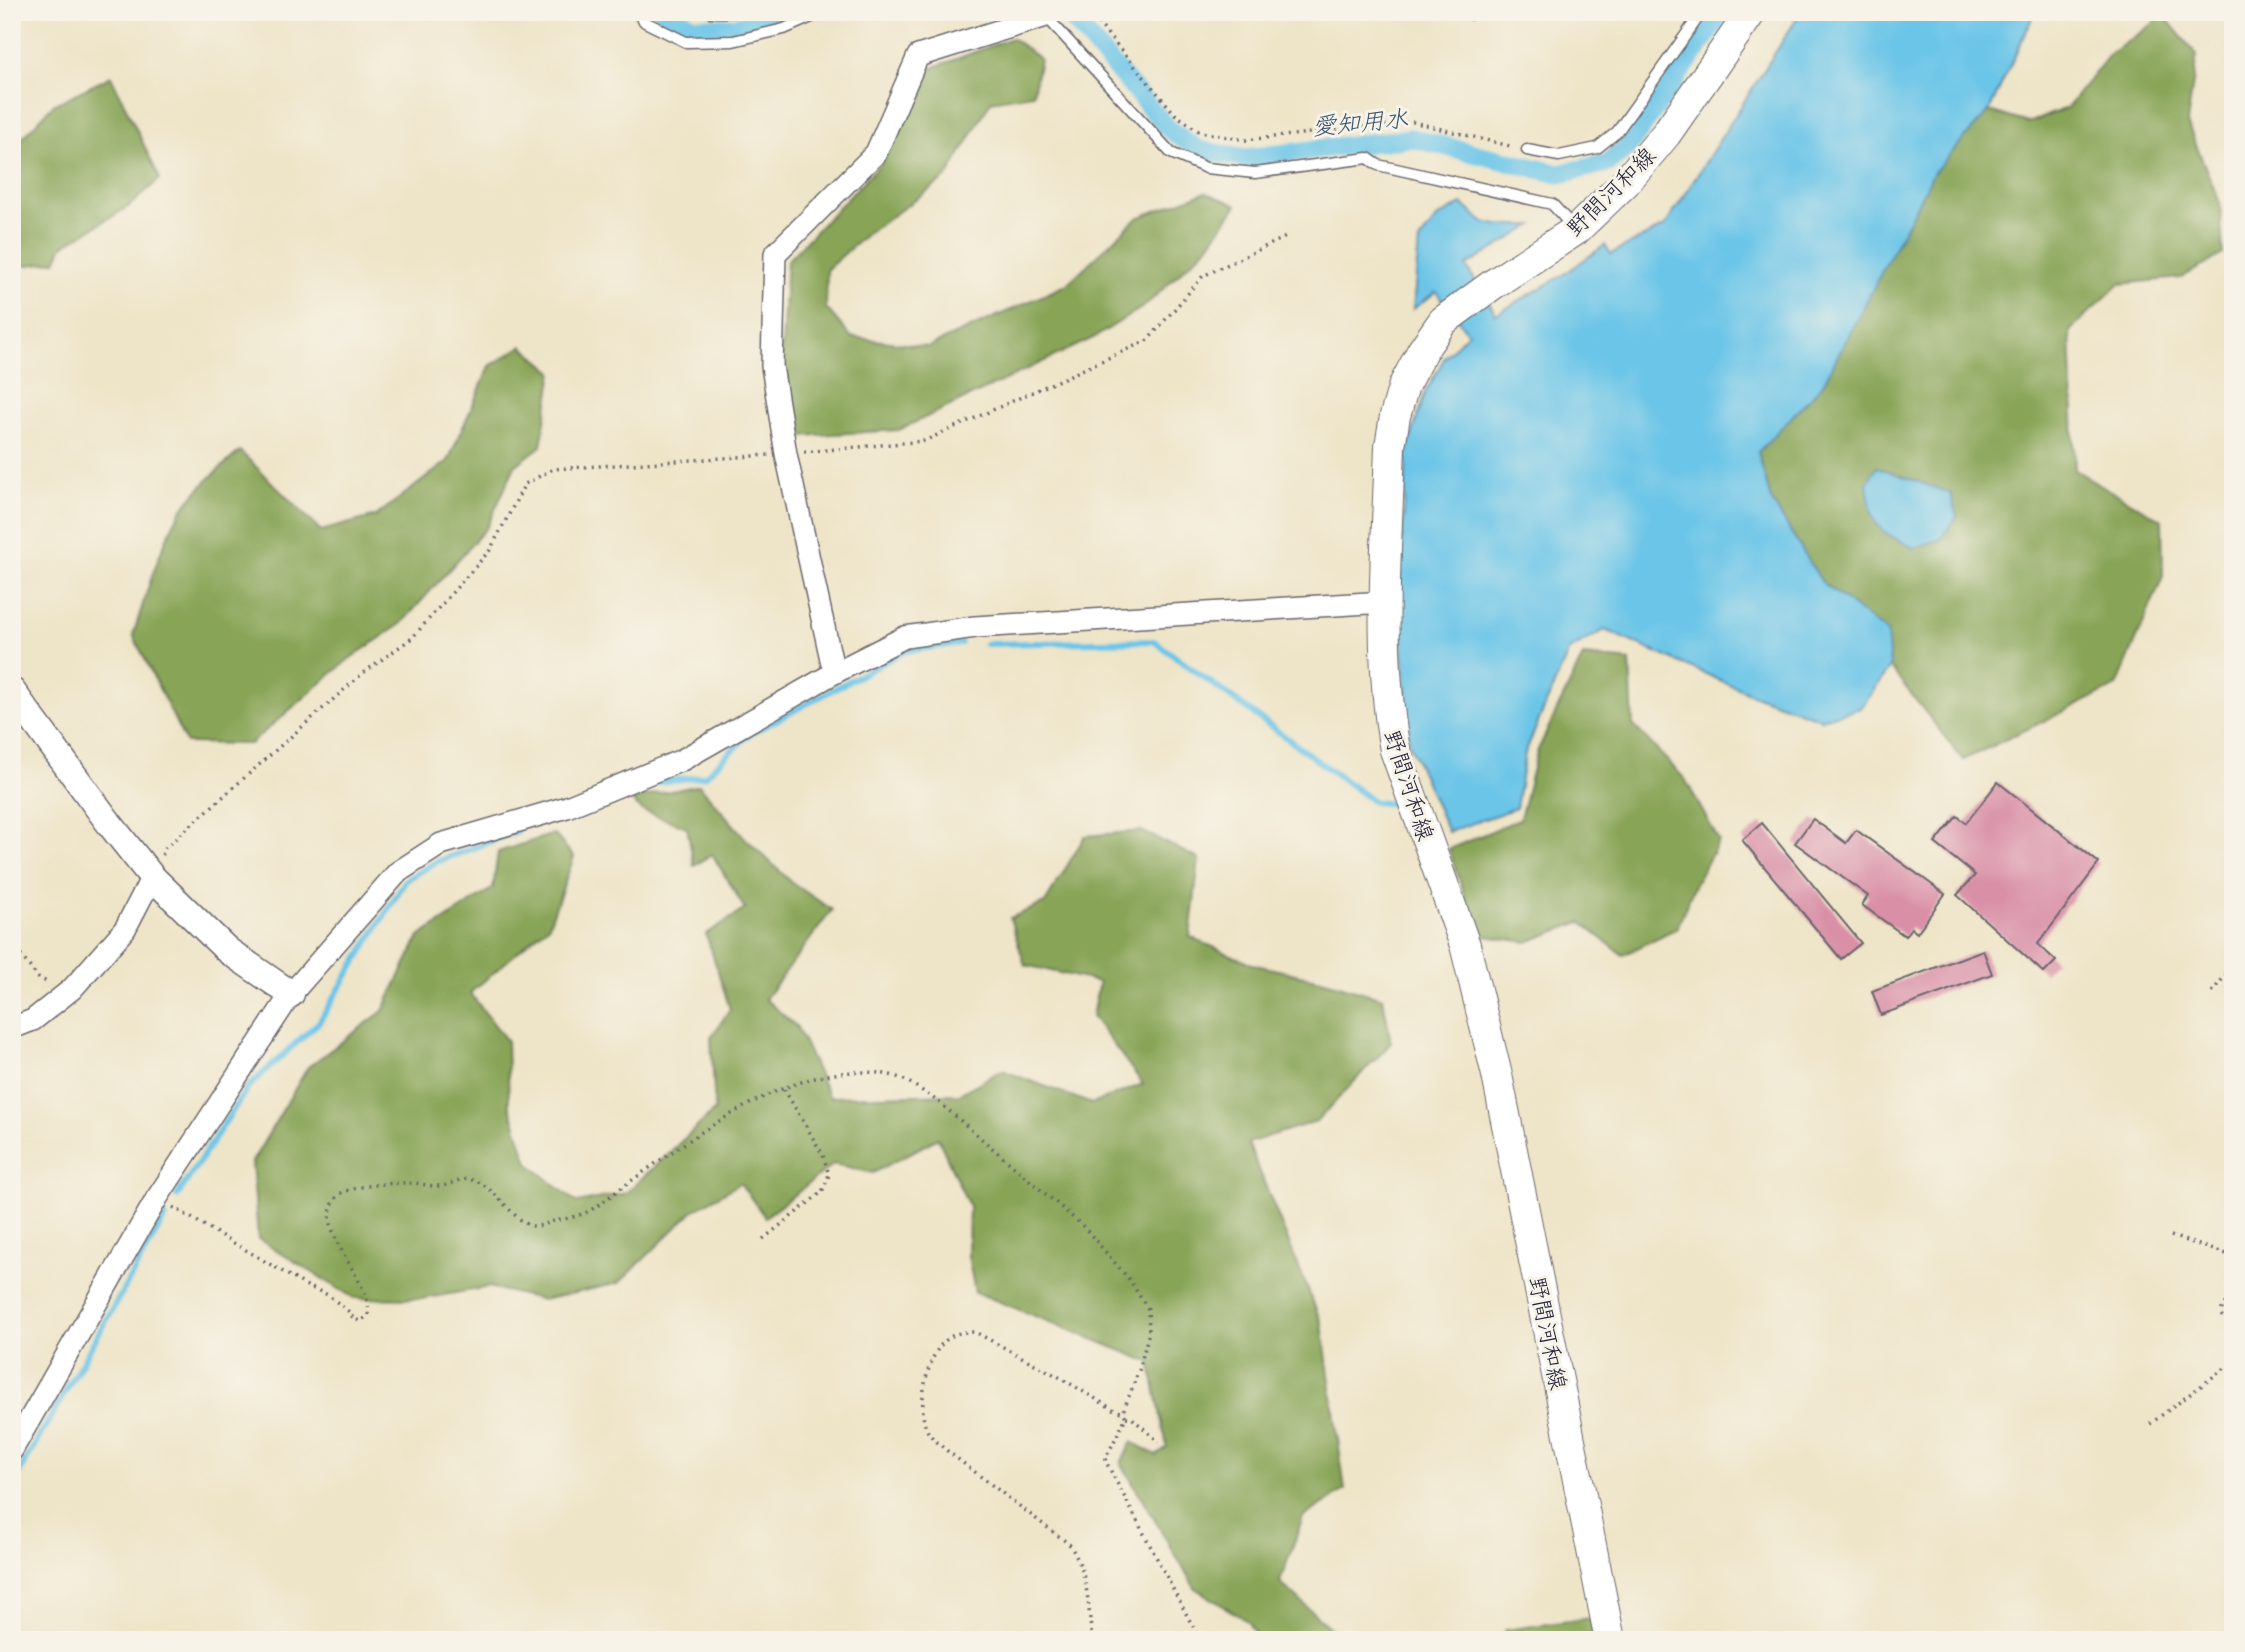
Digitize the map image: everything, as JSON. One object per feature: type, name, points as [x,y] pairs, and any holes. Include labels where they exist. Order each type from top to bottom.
[{"type":"main road","name":"野間河和線","points":[[1610,1640],[1497,1075],[1472,971],[1395,750],[1389,716],[1385,602],[1390,446],[1404,385],[1422,351],[1443,321],[1576,230],[1625,183],[1666,134],[1751,12]]},
{"type":"street","points":[[834,673],[786,454],[772,366],[775,254],[876,153],[918,56],[1046,13]]},
{"type":"street","points":[[12,1450],[157,1198],[291,994],[398,872],[441,844],[567,807],[682,760],[834,673],[905,637],[975,627],[1385,602]]},
{"type":"street","points":[[12,691],[152,877],[227,950],[291,994]]},
{"type":"street","points":[[12,1028],[33,1020],[72,989],[125,929],[152,877]]},
{"type":"lane","points":[[636,12],[645,22],[686,42],[733,41],[784,29],[823,12]]},
{"type":"lane","points":[[710,12],[735,12]]},
{"type":"lane","points":[[1527,150],[1559,156],[1597,148],[1618,132],[1702,12]]},
{"type":"lane","points":[[1046,13],[1171,153],[1206,168],[1255,173],[1368,158],[1378,165],[1552,204],[1576,230]]},
{"type":"path","points":[[1089,12],[1175,114],[1200,132],[1246,140],[1413,122],[1527,150]]},
{"type":"path","points":[[1469,12],[1472,22]]},
{"type":"path","points":[[152,877],[165,848],[363,673],[412,638],[490,550],[525,484],[553,468],[786,454],[924,441],[1148,340],[1203,276],[1288,236]]},
{"type":"path","points":[[12,944],[39,979],[72,989]]},
{"type":"path","points":[[2211,992],[2233,966]]},
{"type":"path","points":[[157,1198],[304,1284],[328,1295],[354,1319],[360,1321],[368,1316],[370,1309],[330,1229],[332,1205],[339,1195],[350,1189],[408,1182],[440,1186],[464,1178],[481,1183],[504,1201],[521,1223],[535,1227],[586,1212],[694,1137],[748,1104],[808,1079],[856,1073],[891,1075],[915,1086],[940,1103],[1084,1227],[1128,1278],[1148,1309],[1150,1332],[1124,1415],[1105,1460],[1200,1640]]},
{"type":"path","points":[[764,1239],[821,1192],[829,1175],[823,1155],[784,1089]]},
{"type":"path","points":[[2171,1236],[2233,1256]]},
{"type":"path","points":[[2233,1300],[2222,1308],[2221,1315],[2233,1328]]},
{"type":"path","points":[[1092,1640],[1084,1574],[1069,1544],[929,1434],[924,1423],[924,1383],[946,1339],[961,1332],[975,1332],[1132,1418],[1159,1442]]},
{"type":"path","points":[[2150,1424],[2233,1362]]},
{"type":"green space","points":[[2164,16],[2197,55],[2187,123],[2220,203],[2223,254],[2181,278],[2119,284],[2070,331],[2075,470],[2162,520],[2163,576],[2117,686],[1963,760],[1890,667],[1887,632],[1822,582],[1771,500],[1758,452],[1823,384],[1934,172],[1989,111],[2028,123],[2067,108],[2110,54]],"holes":[[[1878,468],[1950,493],[1957,516]]]},
{"type":"green space","points":[[1012,38],[1040,59],[1033,94],[991,101],[947,177],[868,233],[827,269],[826,308],[851,337],[928,347],[1066,285],[1137,218],[1205,192],[1237,205],[1208,246],[1146,305],[1095,337],[899,430],[801,436],[781,362],[787,261],[883,161],[929,69]]},
{"type":"green space","points":[[111,76],[160,179],[128,207],[63,246],[56,261],[21,266],[18,250],[12,243],[12,156],[22,138],[53,105]]},
{"type":"green space","points":[[522,346],[553,372],[541,446],[515,466],[487,527],[401,624],[349,659],[250,744],[186,743],[133,635],[164,546],[189,500],[240,451],[321,531],[376,516],[448,461],[490,366]]},
{"type":"green space","points":[[1583,656],[1630,661],[1633,725],[1685,779],[1719,841],[1695,884],[1677,928],[1623,955],[1581,922],[1527,942],[1478,935],[1449,849],[1520,819],[1537,752]]},
{"type":"green space","points":[[699,785],[745,838],[791,882],[832,910],[765,999],[797,1027],[829,1097],[959,1094],[1002,1070],[1092,1104],[1143,1084],[1092,1016],[1099,982],[1025,965],[1010,918],[1045,903],[1085,836],[1142,831],[1199,859],[1190,937],[1252,964],[1383,998],[1391,1043],[1317,1121],[1248,1143],[1322,1324],[1345,1490],[1303,1517],[1280,1582],[1336,1634],[1337,1640],[1259,1640],[1247,1621],[1195,1588],[1121,1463],[1132,1442],[1156,1455],[1167,1447],[1150,1362],[975,1292],[968,1256],[969,1206],[938,1138],[873,1173],[834,1164],[765,1217],[740,1183],[693,1211],[619,1283],[543,1300],[489,1287],[421,1299],[354,1298],[258,1239],[252,1162],[308,1067],[383,1011],[419,937],[493,888],[498,852],[554,834],[574,857],[549,925],[470,993],[507,1041],[509,1104],[528,1163],[577,1203],[626,1193],[715,1110],[711,1038],[730,1009],[706,934],[745,909],[712,854],[694,866],[687,827],[643,811],[630,799]]},
{"type":"green space","points":[[1590,1618],[1594,1640],[1507,1640],[1505,1630]]},
{"type":"water","points":[[1801,12],[2035,12],[1989,111],[1934,172],[1823,384],[1758,452],[1771,500],[1822,582],[1887,632],[1890,667],[1861,708],[1821,719],[1754,695],[1605,630],[1569,650],[1525,753],[1516,808],[1448,832],[1409,743],[1399,599],[1407,451],[1425,393],[1445,357],[1468,333],[1436,292],[1413,309],[1419,241],[1438,217],[1462,204],[1483,222],[1533,225],[1466,266],[1496,314],[1563,275],[1605,245],[1611,254],[1665,226]]},
{"type":"water","points":[[1877,467],[1950,493],[1957,517],[1941,539],[1914,548],[1877,525],[1871,510],[1867,483]]},
{"type":"building","points":[[1998,782],[2099,863],[2038,944],[2056,961],[2044,973],[1957,895],[1975,875],[1935,843],[1957,816],[1966,823]]},
{"type":"building","points":[[1813,819],[1846,843],[1856,830],[1945,894],[1917,933],[1911,928],[1905,936],[1862,905],[1868,896],[1795,843]]},
{"type":"building","points":[[1762,823],[1861,943],[1841,959],[1742,840]]},
{"type":"building","points":[[1983,950],[1992,974],[1881,1015],[1872,991]]},
{"type":"waterway","name":"愛知用水","points":[[663,12],[695,27],[735,27],[782,12]]},
{"type":"waterway","name":"愛知用水","points":[[1066,12],[1169,129],[1199,150],[1245,158],[1411,138],[1559,174],[1608,163],[1628,147],[1723,12]]},
{"type":"waterway","points":[[986,644],[1154,641],[1374,802],[1395,804]]},
{"type":"waterway","points":[[651,783],[705,776],[748,735],[905,651],[961,643]]},
{"type":"waterway","points":[[177,1196],[248,1087],[319,1022],[406,880],[436,862],[516,832]]},
{"type":"waterway","points":[[12,1485],[165,1217]]}]
